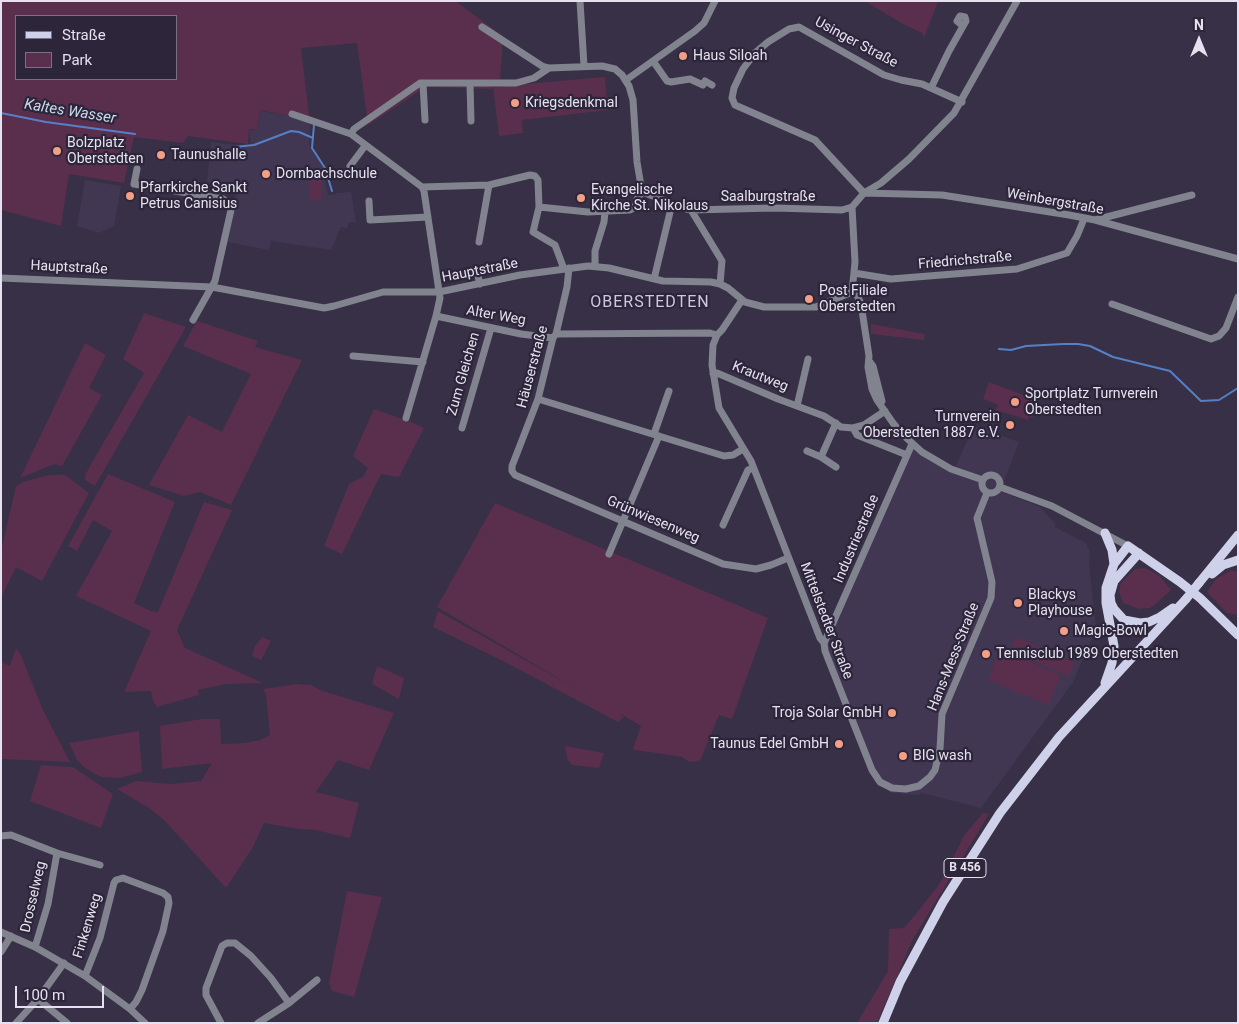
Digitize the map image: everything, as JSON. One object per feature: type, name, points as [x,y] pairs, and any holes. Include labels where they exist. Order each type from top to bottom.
[{"type":"main road","points":[[1105,533],[1112,550],[1114,564]]},
{"type":"main road","name":"B 456","points":[[883,1023],[900,982],[943,902],[1005,806],[1043,756],[1186,599],[1238,534]]},
{"type":"main road","points":[[1103,688],[1112,663],[1114,646],[1105,595],[1108,579],[1114,564],[1128,546],[1200,598],[1237,632]]},
{"type":"main road","points":[[1139,553],[1114,581],[1110,595],[1111,603],[1119,615],[1132,623],[1149,622],[1160,617],[1186,599]]},
{"type":"main road","points":[[1200,583],[1223,565],[1238,560]]},
{"type":"street","points":[[580,1],[584,66]]},
{"type":"street","points":[[626,80],[699,28],[704,23],[715,1]]},
{"type":"street","points":[[852,292],[855,262],[852,207],[864,193],[881,183],[946,123],[962,102],[1017,1]]},
{"type":"street","points":[[931,88],[963,26]]},
{"type":"street","points":[[482,27],[542,66],[549,68],[610,67],[626,80],[633,100],[637,162],[643,191],[637,199],[635,207],[630,210],[605,212],[578,212],[540,207]]},
{"type":"street","name":"Usinger Straße","points":[[864,193],[815,140],[735,105],[733,102],[732,93],[749,60],[768,42],[792,28],[799,27],[884,75],[916,82],[962,102]]},
{"type":"street","points":[[653,61],[669,81],[690,79],[703,85],[705,81],[712,85]]},
{"type":"street","points":[[351,134],[354,129],[418,84],[424,82],[470,84],[525,82],[542,74],[549,68]]},
{"type":"street","points":[[424,82],[425,120]]},
{"type":"street","points":[[470,84],[471,121]]},
{"type":"street","points":[[292,114],[351,134],[422,187],[424,191],[439,302],[406,418]]},
{"type":"street","points":[[350,166],[365,146]]},
{"type":"street","points":[[137,169],[134,184],[223,199],[230,204],[215,282],[193,320]]},
{"type":"street","points":[[422,187],[489,185],[530,175],[535,176],[538,180],[540,207],[533,232],[555,245],[566,268]]},
{"type":"street","points":[[479,242],[489,185]]},
{"type":"street","name":"Saalburgstraße","points":[[643,191],[691,210],[775,208],[842,210],[852,207]]},
{"type":"street","name":"Weinbergstraße","points":[[864,193],[942,195],[1096,220],[1238,259]]},
{"type":"street","points":[[1096,220],[1192,195]]},
{"type":"street","points":[[369,201],[370,220],[428,217]]},
{"type":"street","points":[[654,278],[672,204]]},
{"type":"street","points":[[691,210],[719,256],[722,264],[720,284],[742,300],[764,307],[810,308],[825,305],[844,294],[852,292],[857,295],[861,304],[872,389],[877,400],[901,433],[912,444],[951,469],[983,480]]},
{"type":"street","points":[[595,266],[595,251],[604,222],[605,212]]},
{"type":"street","name":"Friedrichstraße","points":[[854,273],[891,279],[1017,269],[1067,253],[1077,236],[1084,218]]},
{"type":"street","name":"Hauptstraße","points":[[1,278],[212,287],[324,308],[383,292],[439,292],[566,268],[595,266],[670,281],[720,284]]},
{"type":"street","name":"Häuserstraße","points":[[512,471],[512,466],[538,399],[567,286],[566,268]]},
{"type":"street","points":[[476,269],[480,284]]},
{"type":"street","points":[[1112,304],[1211,339],[1219,336],[1226,328],[1238,297]]},
{"type":"street","name":"Mittelstedter Straße","points":[[742,300],[722,330],[716,335],[711,358],[719,408],[753,468],[820,638],[824,643],[824,651],[840,693],[872,770],[880,782]]},
{"type":"street","name":"Alter Weg","points":[[436,316],[491,328],[554,336],[697,332],[716,335]]},
{"type":"street","name":"Zum Gleichen","points":[[462,428],[491,328]]},
{"type":"street","points":[[352,356],[422,362]]},
{"type":"street","name":"Krautweg","points":[[797,406],[808,360]]},
{"type":"street","name":"Krautweg","points":[[713,374],[717,373],[824,416],[844,428],[853,428],[857,435],[907,455]]},
{"type":"street","points":[[609,554],[657,435],[668,391]]},
{"type":"street","points":[[538,399],[724,456],[733,455],[743,449]]},
{"type":"street","points":[[853,428],[864,425],[885,411]]},
{"type":"street","points":[[821,457],[836,423]]},
{"type":"street","name":"Industriestraße","points":[[824,643],[912,444]]},
{"type":"street","points":[[807,451],[821,457],[836,467]]},
{"type":"street","points":[[723,525],[748,470],[753,468]]},
{"type":"street","name":"Grünwiesenweg","points":[[512,471],[515,475],[723,564],[756,569],[788,558]]},
{"type":"street","points":[[990,475],[996,476],[1000,480],[1000,487],[995,493],[987,493],[982,487],[983,480],[990,475]]},
{"type":"street","points":[[1000,487],[1052,506],[1128,546]]},
{"type":"street","name":"Hans-Mess-Straße","points":[[880,782],[892,788],[913,788],[930,777],[938,761],[942,714],[993,590],[992,578],[978,523],[978,514],[987,493]]},
{"type":"street","name":"Drosselweg","points":[[1,836],[11,836],[57,853],[100,865]]},
{"type":"street","name":"Drosselweg","points":[[35,947],[48,904],[57,853]]},
{"type":"street","name":"Finkenweg","points":[[84,976],[100,938],[116,880],[125,879],[166,895],[169,903],[163,931],[142,990],[136,1002],[130,1008]]},
{"type":"street","points":[[1,932],[35,947],[64,963],[130,1008],[145,1023]]},
{"type":"street","points":[[1,952],[11,936]]},
{"type":"street","points":[[221,1023],[206,995],[206,988],[222,946],[227,942],[235,943],[251,956],[271,978],[289,1003]]},
{"type":"street","points":[[16,1023],[38,999],[64,963]]},
{"type":"street","points":[[258,1023],[289,1003],[317,980]]},
{"type":"street","points":[[38,999],[67,1023]]},
{"type":"shaded area","name":"Dornbachschule","points":[[261,111],[291,116],[310,123],[309,145],[323,167],[328,195],[351,192],[356,222],[349,222],[347,228],[341,227],[331,250],[271,241],[269,250],[227,242],[235,209],[236,184],[207,182],[211,142],[251,147],[249,130],[257,131]]},
{"type":"shaded area","points":[[85,180],[121,186],[114,226],[99,233],[77,226]]},
{"type":"shaded area","points":[[974,426],[1019,442],[1000,491],[1040,507],[1055,523],[1055,527],[1086,543],[1090,552],[1089,563],[1096,629],[1073,682],[981,808],[922,793],[918,795],[891,793],[880,782],[825,651],[826,638],[912,444],[954,470]]},
{"type":"green space","points":[[1,1],[455,1],[503,36],[500,81],[492,82],[492,89],[428,87],[368,125],[357,43],[301,48],[310,123],[300,118],[261,110],[257,130],[249,129],[248,144],[188,136],[183,143],[134,137],[124,183],[69,174],[61,226],[1,210]]},
{"type":"green space","points":[[865,1],[938,1],[924,38],[922,33]]},
{"type":"green space","points":[[605,78],[608,110],[522,120],[523,133],[499,136],[493,87]]},
{"type":"green space","points":[[310,178],[322,179],[321,201],[309,200]]},
{"type":"green space","points":[[144,313],[186,327],[95,486],[85,480],[86,473],[144,373],[123,359]]},
{"type":"green space","points":[[197,321],[258,341],[255,347],[302,360],[231,505],[200,492],[184,496],[149,485],[188,415],[222,432],[251,374],[183,346]]},
{"type":"green space","points":[[871,324],[925,334],[924,340],[871,334]]},
{"type":"green space","points":[[85,343],[106,355],[89,388],[102,395],[62,466],[54,464],[20,478]]},
{"type":"green space","name":"Sportplatz Turnverein Oberstedten","points":[[989,382],[1039,401],[1032,418],[1029,417],[1028,420],[996,410],[998,405],[983,399]]},
{"type":"green space","points":[[374,409],[424,428],[399,477],[381,474],[342,554],[324,546],[349,484],[363,477],[368,468],[353,456]]},
{"type":"green space","points":[[108,474],[175,502],[134,603],[151,611],[158,612],[204,502],[232,510],[177,630],[185,648],[263,683],[227,684],[198,690],[199,695],[157,707],[153,701],[151,691],[124,692],[151,631],[76,596],[112,531],[93,520],[77,551],[68,546]]},
{"type":"green space","points":[[49,475],[65,475],[89,493],[42,581],[16,567],[1,598],[1,551],[16,486],[23,482]]},
{"type":"green space","points":[[495,503],[768,618],[732,719],[719,715],[700,761],[689,762],[682,757],[633,749],[641,726],[619,713],[624,717],[618,722],[505,662],[433,627],[438,611],[575,688],[437,607]]},
{"type":"green space","points":[[1145,568],[1159,575],[1171,590],[1150,608],[1139,609],[1123,603],[1119,591],[1121,583],[1135,569]]},
{"type":"green space","points":[[1231,570],[1238,572],[1238,615],[1227,613],[1207,592],[1216,579]]},
{"type":"green space","points":[[262,637],[271,641],[261,660],[252,656],[255,646]]},
{"type":"green space","points":[[1016,637],[1075,662],[1069,676],[1010,652]]},
{"type":"green space","points":[[16,648],[20,653],[42,708],[70,762],[1,759],[1,662],[10,666]]},
{"type":"green space","points":[[1000,650],[1061,675],[1048,705],[988,680]]},
{"type":"green space","points":[[377,666],[404,678],[399,699],[372,684]]},
{"type":"green space","points":[[297,684],[311,685],[320,690],[394,713],[369,770],[338,760],[316,792],[359,803],[350,838],[315,830],[264,823],[253,847],[226,888],[165,821],[149,808],[117,789],[136,781],[170,784],[201,781],[212,763],[162,769],[160,726],[202,719],[220,719],[221,744],[260,740],[270,735],[266,695],[263,689]]},
{"type":"green space","points":[[139,731],[142,772],[120,778],[101,777],[85,768],[77,760],[69,743]]},
{"type":"green space","points":[[565,746],[604,753],[599,768],[572,765],[567,759]]},
{"type":"green space","points":[[41,765],[73,767],[113,794],[101,828],[30,801]]},
{"type":"green space","points":[[983,813],[989,814],[913,939],[877,1023],[857,1023],[888,971],[889,929],[904,928],[919,910],[940,883],[965,834]]},
{"type":"green space","points":[[347,891],[382,897],[354,997],[332,991],[329,983]]},
{"type":"waterway","name":"Kaltes Wasser","points":[[1,113],[46,122],[135,134]]},
{"type":"waterway","name":"Kaltes Wasser","points":[[314,125],[312,148],[325,168],[332,191]]},
{"type":"waterway","name":"Kaltes Wasser","points":[[234,147],[254,145],[291,131],[313,138]]},
{"type":"waterway","name":"Kaltes Wasser","points":[[999,349],[1011,350],[1026,346],[1063,344],[1090,346],[1113,357],[1170,371],[1201,401],[1219,400],[1238,388]]},
{"type":"place","name":"Haus Siloah","points":[[683,56]]},
{"type":"place","name":"Kriegsdenkmal","points":[[515,103]]},
{"type":"place","name":"Bolzplatz Oberstedten","points":[[57,151]]},
{"type":"place","name":"Taunushalle","points":[[161,155]]},
{"type":"place","name":"Dornbachschule","points":[[266,174]]},
{"type":"place","name":"Pfarrkirche Sankt Petrus Canisius","points":[[130,196]]},
{"type":"place","name":"Evangelische Kirche St. Nikolaus","points":[[581,198]]},
{"type":"place","name":"Post Filiale Oberstedten","points":[[809,299]]},
{"type":"place","name":"Sportplatz Turnverein Oberstedten","points":[[1015,402]]},
{"type":"place","name":"Turnverein Oberstedten 1887 e.V.","points":[[1010,425]]},
{"type":"place","name":"Blackys Playhouse","points":[[1018,603]]},
{"type":"place","name":"Magic-Bowl","points":[[1064,631]]},
{"type":"place","name":"Tennisclub 1989 Oberstedten","points":[[986,654]]},
{"type":"place","name":"Troja Solar GmbH","points":[[892,713]]},
{"type":"place","name":"Taunus Edel GmbH","points":[[839,744]]},
{"type":"place","name":"BIG wash","points":[[903,756]]},
{"type":"district","name":"OBERSTEDTEN","points":[[650,303]]}]
